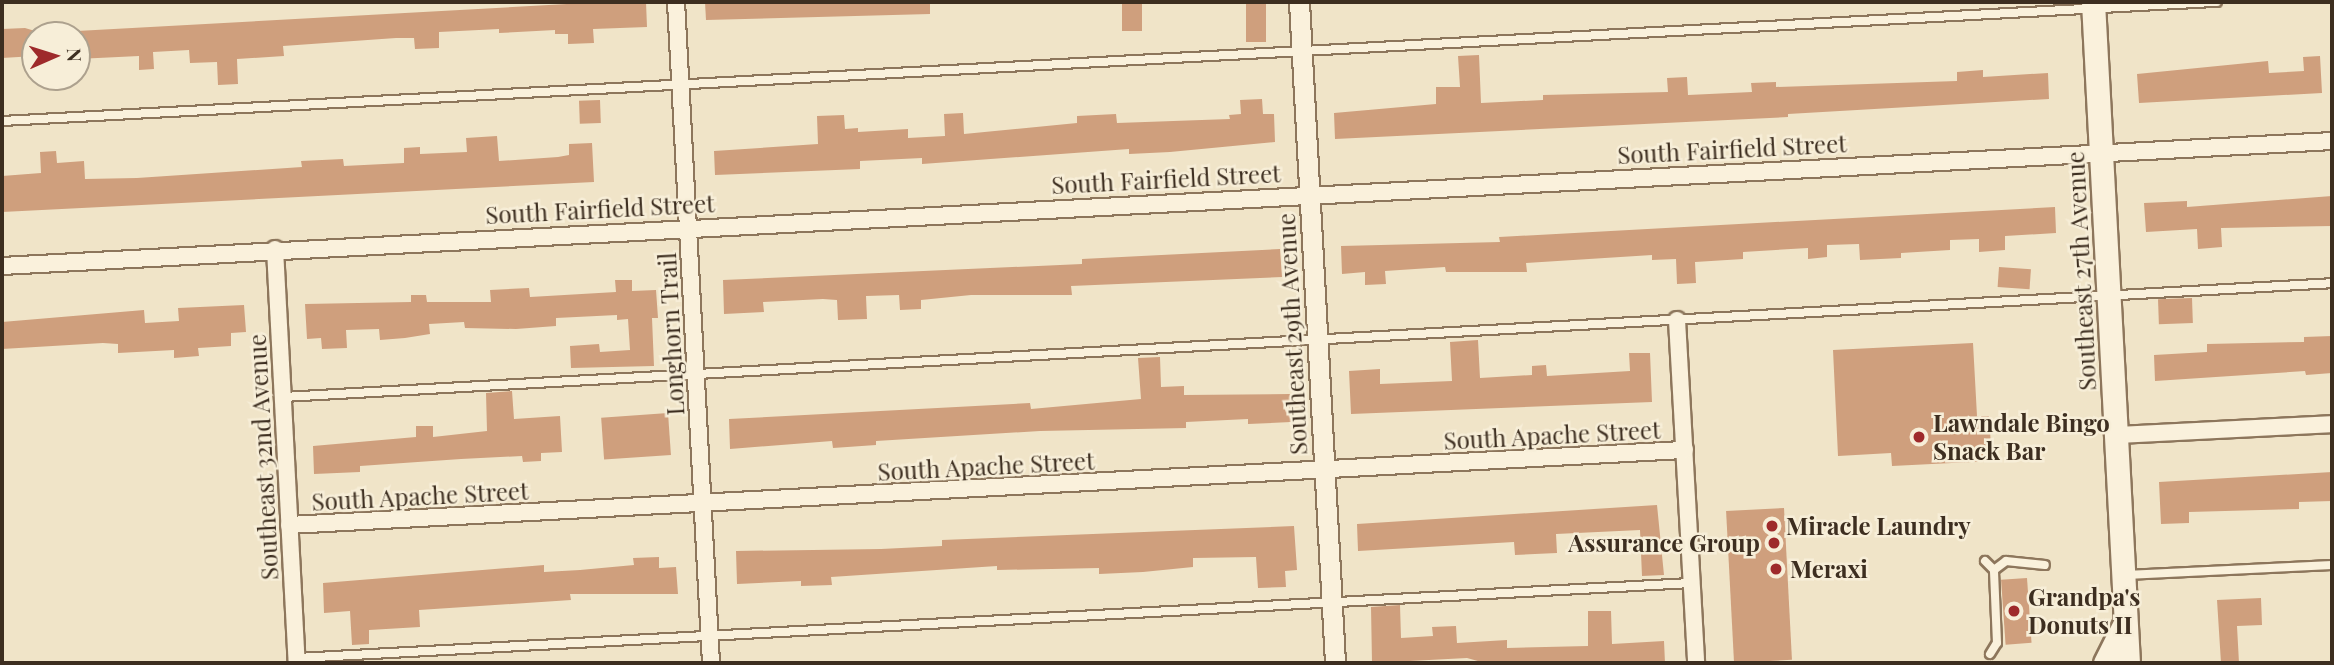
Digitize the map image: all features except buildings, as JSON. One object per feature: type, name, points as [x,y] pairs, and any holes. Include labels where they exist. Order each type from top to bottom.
[{"type":"main road","name":"Southeast 27th Avenue","points":[[2093,5],[2128,663]]},
{"type":"main road","points":[[2105,663],[2126,622]]},
{"type":"street","name":"Longhorn Trail","points":[[676,2],[711,663]]},
{"type":"street","name":"Southeast 29th Avenue","points":[[1299,2],[1335,663]]},
{"type":"street","name":"South Fairfield Street","points":[[2,265],[2332,141]]},
{"type":"street","name":"Southeast 32nd Avenue","points":[[275,249],[297,661]]},
{"type":"street","points":[[1677,320],[1696,663]]},
{"type":"street","points":[[2116,435],[2332,424]]},
{"type":"street","name":"South Apache Street","points":[[289,525],[1685,450]]},
{"type":"lane","points":[[2,121],[680,86],[2093,5],[2217,2]]},
{"type":"lane","points":[[283,397],[2332,283]]},
{"type":"lane","points":[[1984,561],[1994,570],[1997,643],[1990,654]]},
{"type":"lane","points":[[1994,570],[2006,561],[2045,565]]},
{"type":"lane","points":[[2123,575],[2332,565]]},
{"type":"lane","points":[[297,661],[1331,600],[1691,583]]},
{"type":"place","name":"Lawndale Bingo Snack Bar","points":[[1919,437]]},
{"type":"place","name":"Miracle Laundry","points":[[1772,526]]},
{"type":"place","name":"Assurance Group","points":[[1774,543]]},
{"type":"place","name":"Meraxi","points":[[1776,569]]},
{"type":"place","name":"Grandpa's Donuts II","points":[[2014,611]]}]
